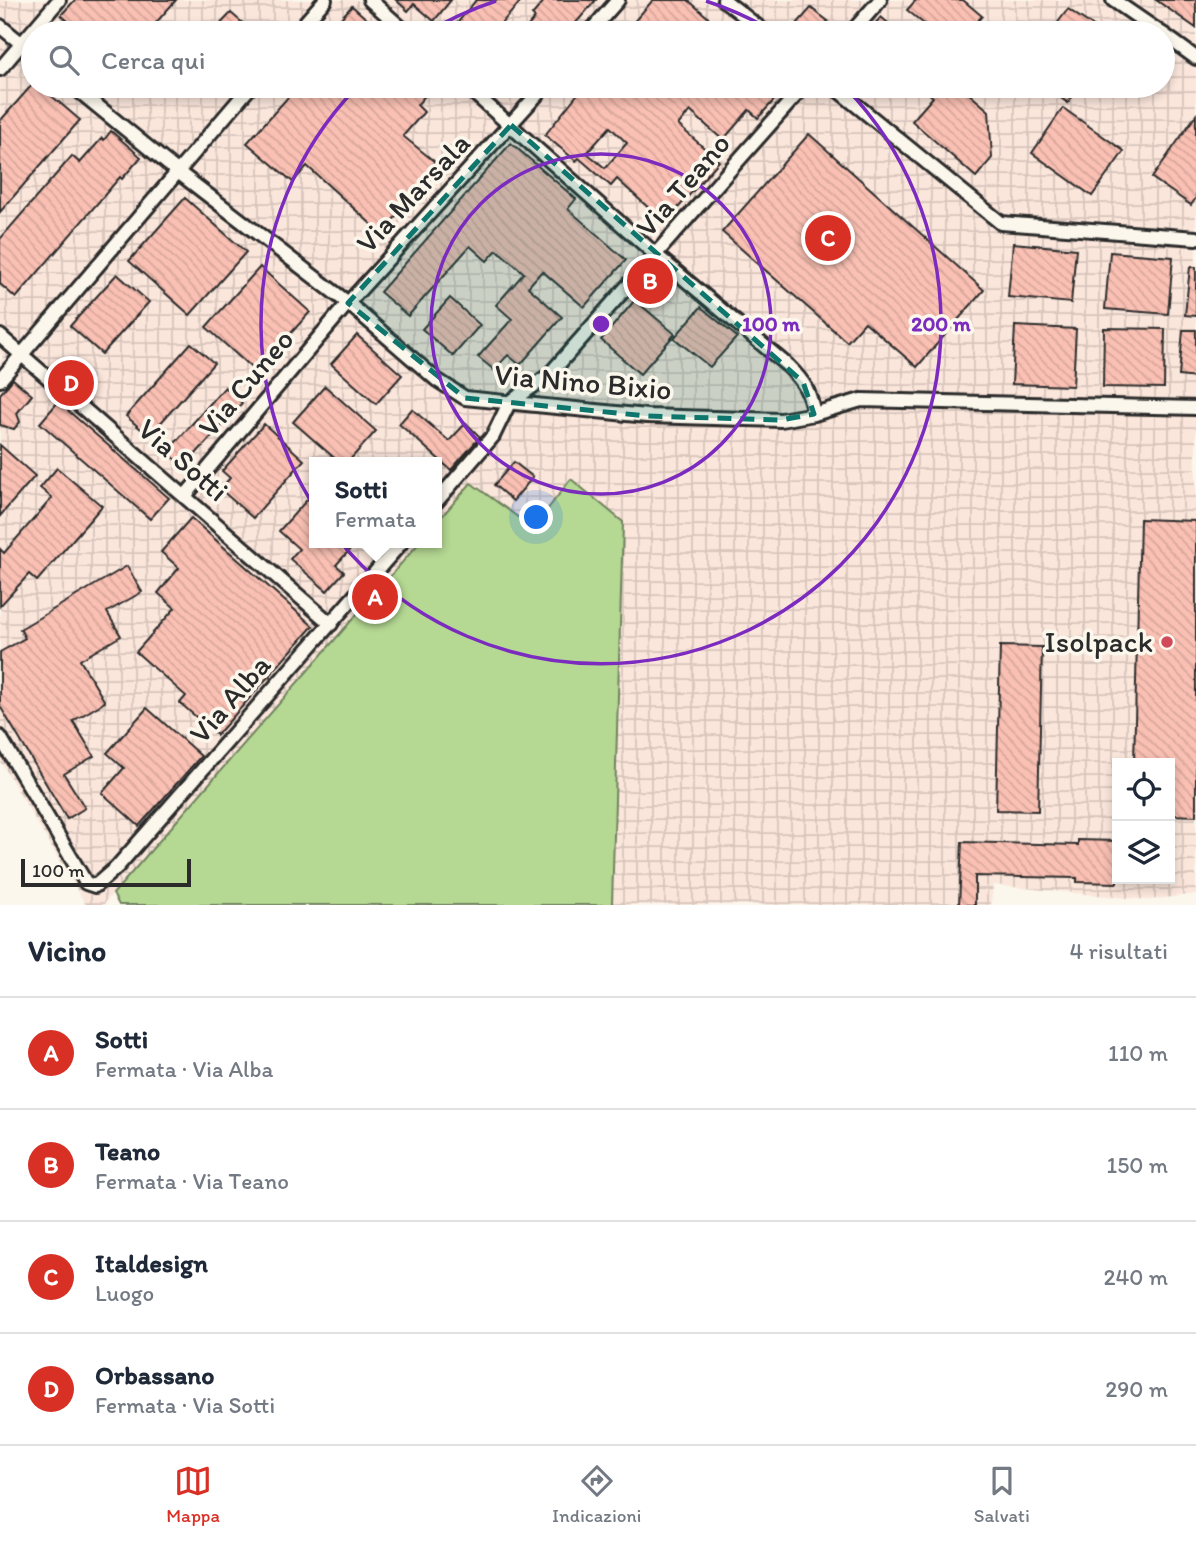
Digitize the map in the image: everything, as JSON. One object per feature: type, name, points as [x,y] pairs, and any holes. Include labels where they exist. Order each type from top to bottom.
[{"type":"street","points":[[41,21],[59,0]]},
{"type":"street","points":[[307,21],[325,0]]},
{"type":"street","points":[[370,0],[394,21]]},
{"type":"street","points":[[600,21],[618,0]]},
{"type":"street","points":[[724,0],[751,21]]},
{"type":"street","points":[[862,21],[880,0]]},
{"type":"street","points":[[1113,0],[1143,21]]},
{"type":"street","points":[[0,26],[21,43]]},
{"type":"street","points":[[1175,43],[1196,58]]},
{"type":"street","points":[[0,69],[21,45]]},
{"type":"street","name":"Via Nino Bixio","points":[[88,98],[178,172],[348,303],[437,380],[465,398],[647,416],[781,419],[814,414],[861,400],[1196,408]]},
{"type":"street","points":[[0,380],[241,98]]},
{"type":"street","points":[[480,98],[656,255],[796,374],[809,392],[814,414]]},
{"type":"street","name":"Via Marsala","points":[[348,303],[535,98]]},
{"type":"street","name":"Via Teano","points":[[509,404],[549,375],[793,98]]},
{"type":"street","points":[[848,98],[1001,223],[1196,238]]},
{"type":"street","name":"Via Cuneo","points":[[185,496],[348,303]]},
{"type":"street","name":"Via Sotti","points":[[0,335],[331,624]]},
{"type":"street","points":[[442,495],[493,436],[509,404]]},
{"type":"street","name":"Via Alba","points":[[0,737],[86,883],[95,886],[117,867],[397,548]]},
{"type":"highlighted area","points":[[511,125],[803,382],[814,414],[781,420],[647,416],[465,398],[348,303]]},
{"type":"shaded area","points":[[0,0],[1196,0],[1196,894],[1148,900],[993,885],[991,905],[612,905],[623,522],[533,528],[472,483],[442,516],[442,457],[309,457],[309,548],[415,548],[103,905],[86,905],[0,761],[0,361],[3,357],[0,354]]},
{"type":"green space","points":[[571,479],[623,522],[612,905],[119,905],[113,894],[415,548],[442,548],[442,516],[471,483],[533,528]]},
{"type":"building","points":[[75,0],[176,0],[158,21],[68,21],[61,15]]},
{"type":"building","points":[[396,0],[451,0],[434,21],[414,4],[408,11]]},
{"type":"building","points":[[476,0],[522,0],[504,21],[459,21]]},
{"type":"building","points":[[545,0],[596,0],[578,21],[532,21],[535,18],[532,15]]},
{"type":"building","points":[[653,0],[688,0],[712,21],[635,21]]},
{"type":"building","points":[[916,0],[963,0],[982,16],[978,21],[920,21],[907,10]]},
{"type":"building","points":[[1156,0],[1196,0],[1196,28]]},
{"type":"building","points":[[352,6],[368,20],[367,21],[338,21]]},
{"type":"building","points":[[811,8],[828,21],[800,21]]},
{"type":"building","points":[[1068,9],[1086,21],[1059,21]]},
{"type":"building","points":[[231,13],[240,21],[223,21]]},
{"type":"building","points":[[21,97],[54,98],[80,120],[0,212],[0,121]]},
{"type":"building","points":[[287,98],[423,98],[417,105],[424,112],[403,136],[435,162],[430,167],[436,173],[381,233],[307,166],[293,182],[247,143]]},
{"type":"building","points":[[574,98],[776,98],[758,118],[749,110],[723,140],[690,111],[678,125],[719,161],[665,223],[617,179],[611,186],[579,158],[576,161],[545,135]],"holes":[[[610,127],[627,143],[605,168],[587,153]]]},
{"type":"building","points":[[932,98],[974,98],[989,111],[992,158],[976,177],[912,121]]},
{"type":"building","points":[[1063,108],[1124,151],[1092,196],[1032,153]]},
{"type":"building","points":[[1196,115],[1196,198],[1191,205],[1152,178]]},
{"type":"building","points":[[111,131],[141,157],[122,179],[120,177],[16,298],[0,284],[0,239],[72,156],[80,163]]},
{"type":"building","points":[[809,134],[984,290],[917,367],[865,322],[847,342],[722,232]]},
{"type":"building","points":[[511,143],[576,199],[568,209],[626,260],[584,307],[542,271],[528,287],[562,317],[520,365],[508,355],[494,370],[478,357],[512,319],[496,305],[524,273],[497,250],[487,261],[470,246],[408,316],[380,292]]},
{"type":"building","points":[[185,198],[246,252],[190,315],[129,261]]},
{"type":"building","points":[[1013,243],[1076,249],[1071,303],[1008,297]]},
{"type":"building","points":[[1110,252],[1173,257],[1168,314],[1105,309]]},
{"type":"building","points":[[260,267],[310,312],[256,372],[206,327]]},
{"type":"building","points":[[1190,267],[1196,267],[1196,316],[1185,315]]},
{"type":"building","points":[[117,274],[149,302],[102,354],[70,326]]},
{"type":"building","points":[[450,298],[480,325],[453,356],[422,329]]},
{"type":"building","points":[[635,300],[675,334],[640,374],[601,340]]},
{"type":"building","points":[[701,307],[737,337],[710,367],[674,338]]},
{"type":"building","points":[[1015,326],[1076,329],[1073,386],[1012,384]]},
{"type":"building","points":[[1104,328],[1165,329],[1164,388],[1103,387]]},
{"type":"building","points":[[1183,330],[1196,330],[1196,378],[1179,376]]},
{"type":"building","points":[[357,335],[402,375],[376,404],[331,364]]},
{"type":"building","points":[[191,343],[214,363],[149,436],[126,416]]},
{"type":"building","points":[[13,379],[32,395],[17,413],[20,422],[14,429],[0,425],[0,394]]},
{"type":"building","points":[[325,386],[376,431],[353,457],[333,457],[293,422]]},
{"type":"building","points":[[225,387],[242,403],[184,467],[167,452]]},
{"type":"building","points":[[58,402],[169,498],[150,519],[40,423]]},
{"type":"building","points":[[412,409],[449,441],[466,423],[480,437],[451,470],[442,462],[442,457],[436,457],[399,424]]},
{"type":"building","points":[[264,424],[304,460],[253,518],[220,489],[230,478],[222,471]]},
{"type":"building","points":[[0,445],[35,476],[0,516]]},
{"type":"building","points":[[514,462],[533,477],[513,501],[494,485]]},
{"type":"building","points":[[57,468],[102,506],[37,581],[29,574],[0,606],[0,549],[4,553],[52,498],[40,488]]},
{"type":"building","points":[[309,498],[309,548],[351,548],[336,565],[344,572],[327,591],[290,559],[299,549],[279,531]]},
{"type":"building","points":[[191,518],[313,626],[217,735],[180,703],[186,696],[136,652],[175,608],[158,593],[179,568],[161,552]]},
{"type":"building","name":"Isolpack","points":[[1140,519],[1196,521],[1196,816],[1175,815],[1175,758],[1134,758]]},
{"type":"building","points":[[127,566],[142,592],[107,612],[121,636],[80,660],[105,702],[73,721],[94,756],[64,774],[85,808],[67,819],[0,706],[0,652],[25,638],[20,629]]},
{"type":"building","points":[[1000,646],[1042,647],[1038,811],[996,810]]},
{"type":"building","points":[[147,708],[201,756],[139,826],[102,793],[124,768],[107,753]]},
{"type":"building","points":[[1078,840],[1112,841],[1112,883],[1077,882],[1077,878],[975,876],[975,905],[959,905],[962,842],[1078,845]]},
{"type":"place","name":"Italdesign","points":[[828,238]]},
{"type":"place","name":"Teano","points":[[650,281]]},
{"type":"place","name":"Orbassano","points":[[71,383]]},
{"type":"place","name":"Sotti","points":[[375,597]]},
{"type":"place","name":"Isolpack","points":[[1167,642]]}]
